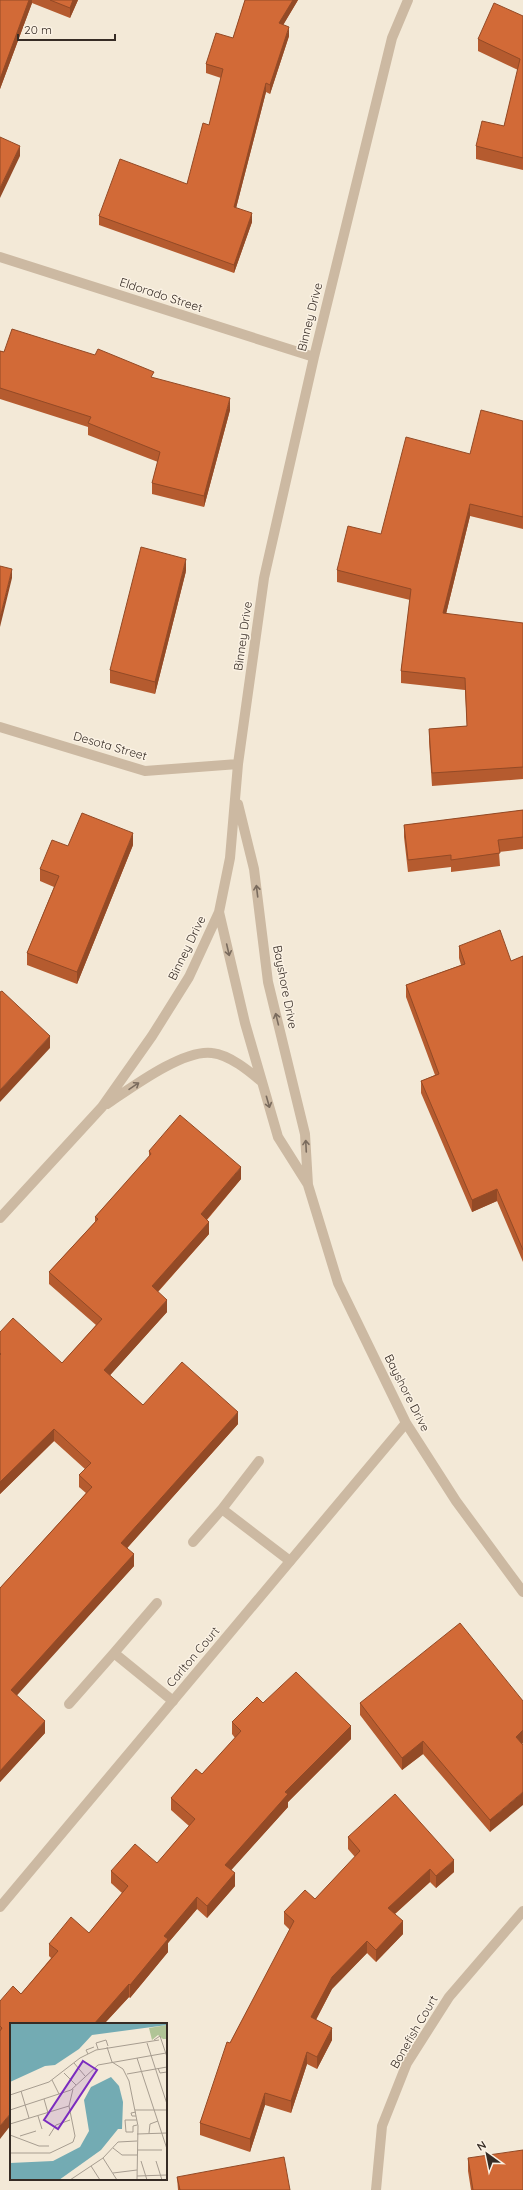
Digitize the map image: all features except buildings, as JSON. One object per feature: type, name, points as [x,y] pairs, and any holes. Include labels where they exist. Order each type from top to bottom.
[{"type":"street","name":"Binney Drive","points":[[0,1218],[102,1107],[152,1036],[189,977],[219,912],[230,858],[238,764],[264,578],[314,357],[392,38],[408,0]]},
{"type":"street","name":"Eldorado Street","points":[[0,257],[314,357]]},
{"type":"street","name":"Desota Street","points":[[0,727],[145,771],[238,764]]},
{"type":"street","name":"Bayshore Drive","points":[[236,795],[254,869],[268,982],[305,1134],[308,1185],[338,1283],[406,1424],[456,1501],[523,1592]]},
{"type":"street","name":"Bayshore Drive","points":[[219,912],[245,1023],[278,1137],[308,1185]]},
{"type":"street","points":[[102,1107],[180,1058],[212,1053],[240,1065],[262,1082]]},
{"type":"street","name":"Carlton Court","points":[[0,1907],[406,1424]]},
{"type":"street","points":[[193,1542],[222,1509],[259,1461]]},
{"type":"street","points":[[222,1509],[290,1561]]},
{"type":"street","points":[[69,1704],[157,1603]]},
{"type":"street","points":[[114,1653],[172,1701]]},
{"type":"street","name":"Bonefish Court","points":[[376,2190],[382,2126],[407,2063],[450,1997],[523,1911]]}]
